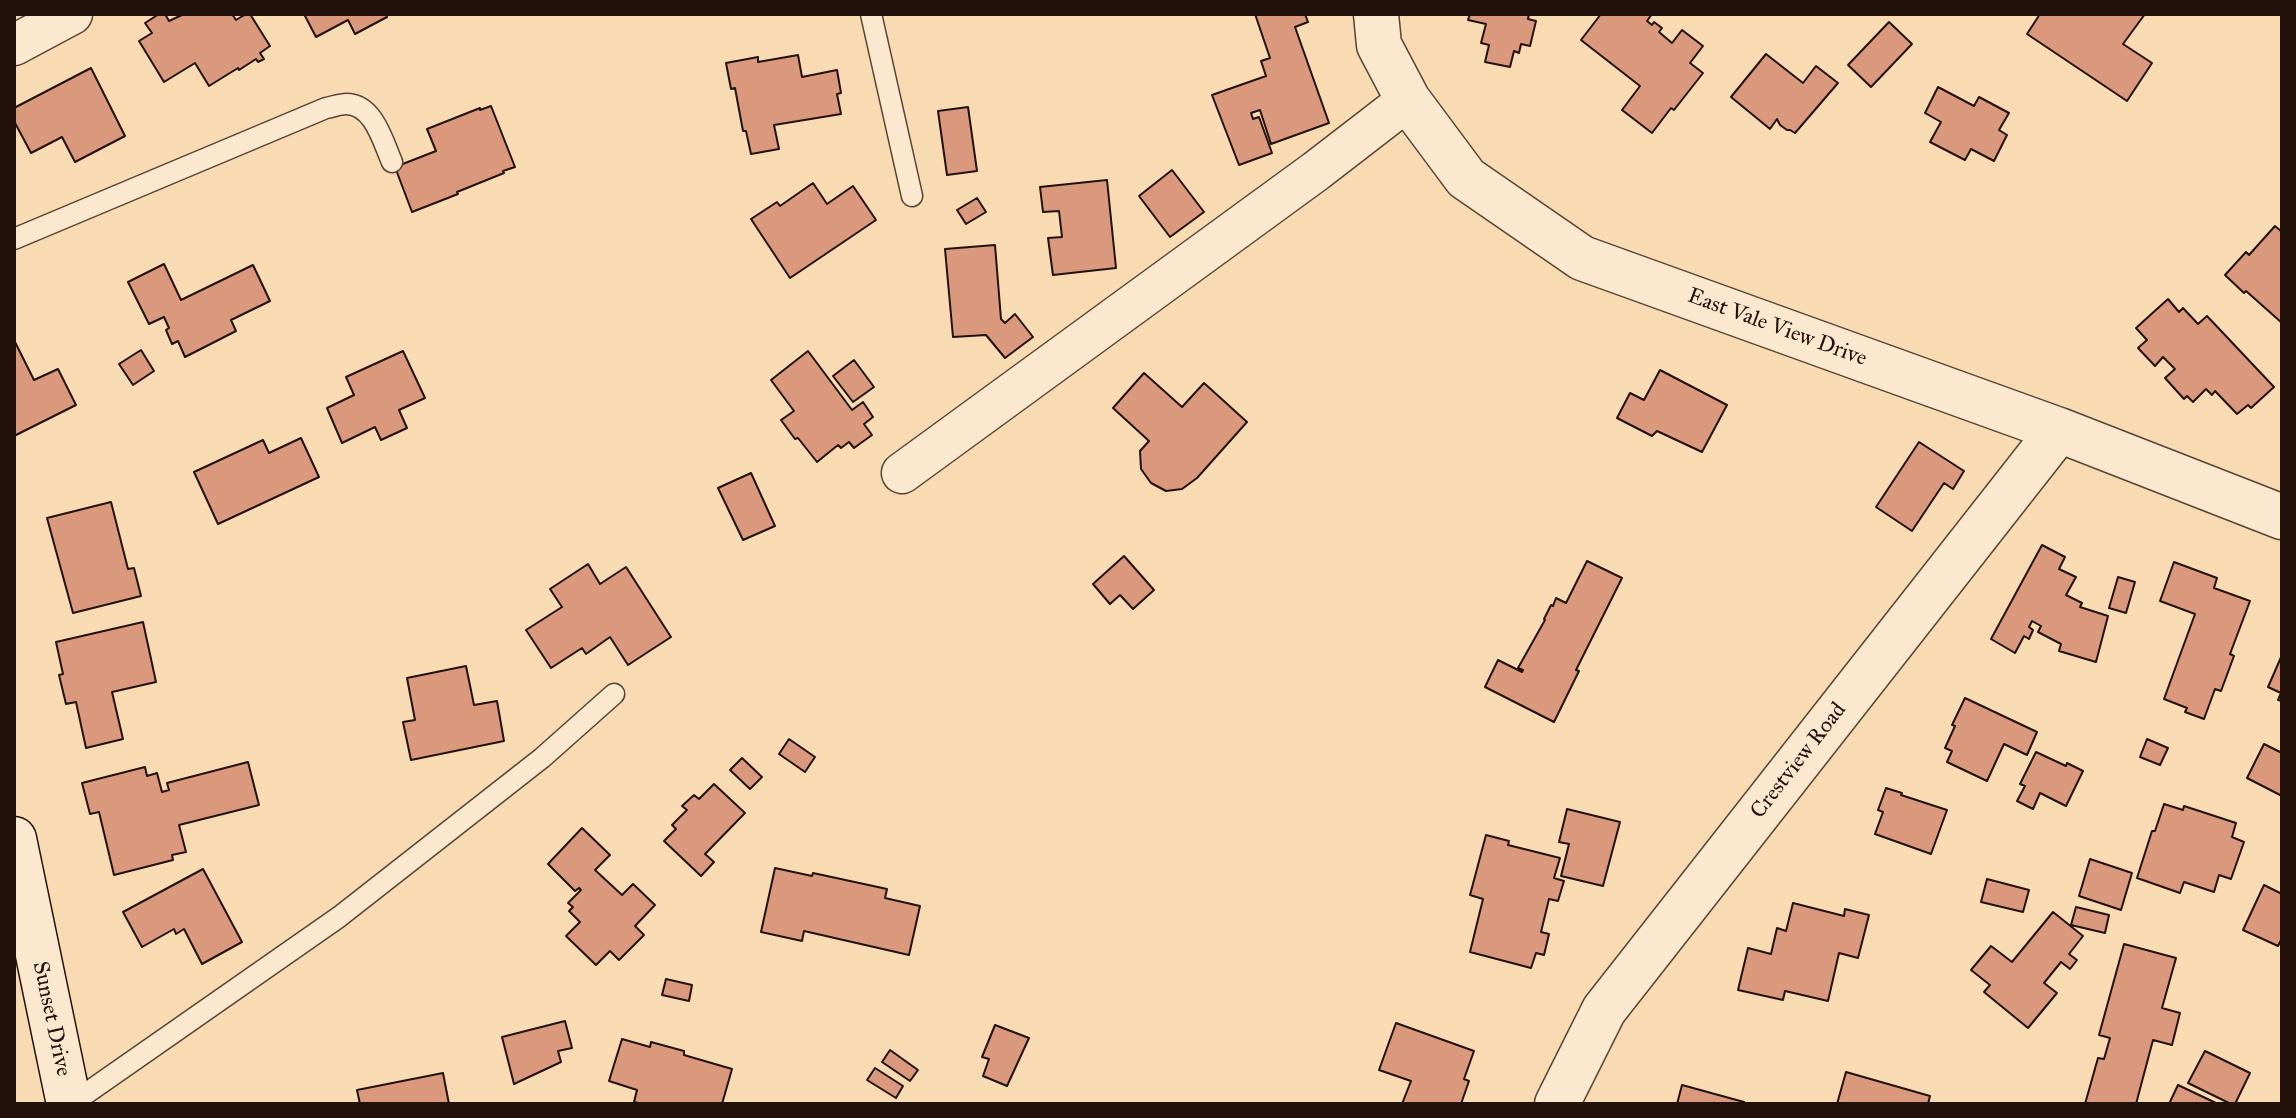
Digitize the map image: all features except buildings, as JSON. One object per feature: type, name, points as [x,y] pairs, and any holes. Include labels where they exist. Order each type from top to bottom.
[{"type":"street","points":[[14,45],[72,14]]},
{"type":"street","name":"East Vale View Drive","points":[[1376,14],[1379,45],[1408,100],[1466,178],[1582,258],[2059,430],[2282,517]]},
{"type":"street","points":[[902,473],[1303,181],[1408,100]]},
{"type":"street","name":"Crestview Road","points":[[1557,1104],[1604,1010],[2059,430]]},
{"type":"street","name":"Sunset Drive","points":[[14,839],[70,1104]]},
{"type":"lane","points":[[871,14],[912,196]]},
{"type":"lane","points":[[14,239],[326,108],[347,104],[358,107],[372,119],[392,162]]},
{"type":"lane","points":[[70,1104],[339,917],[542,758],[614,694]]}]
